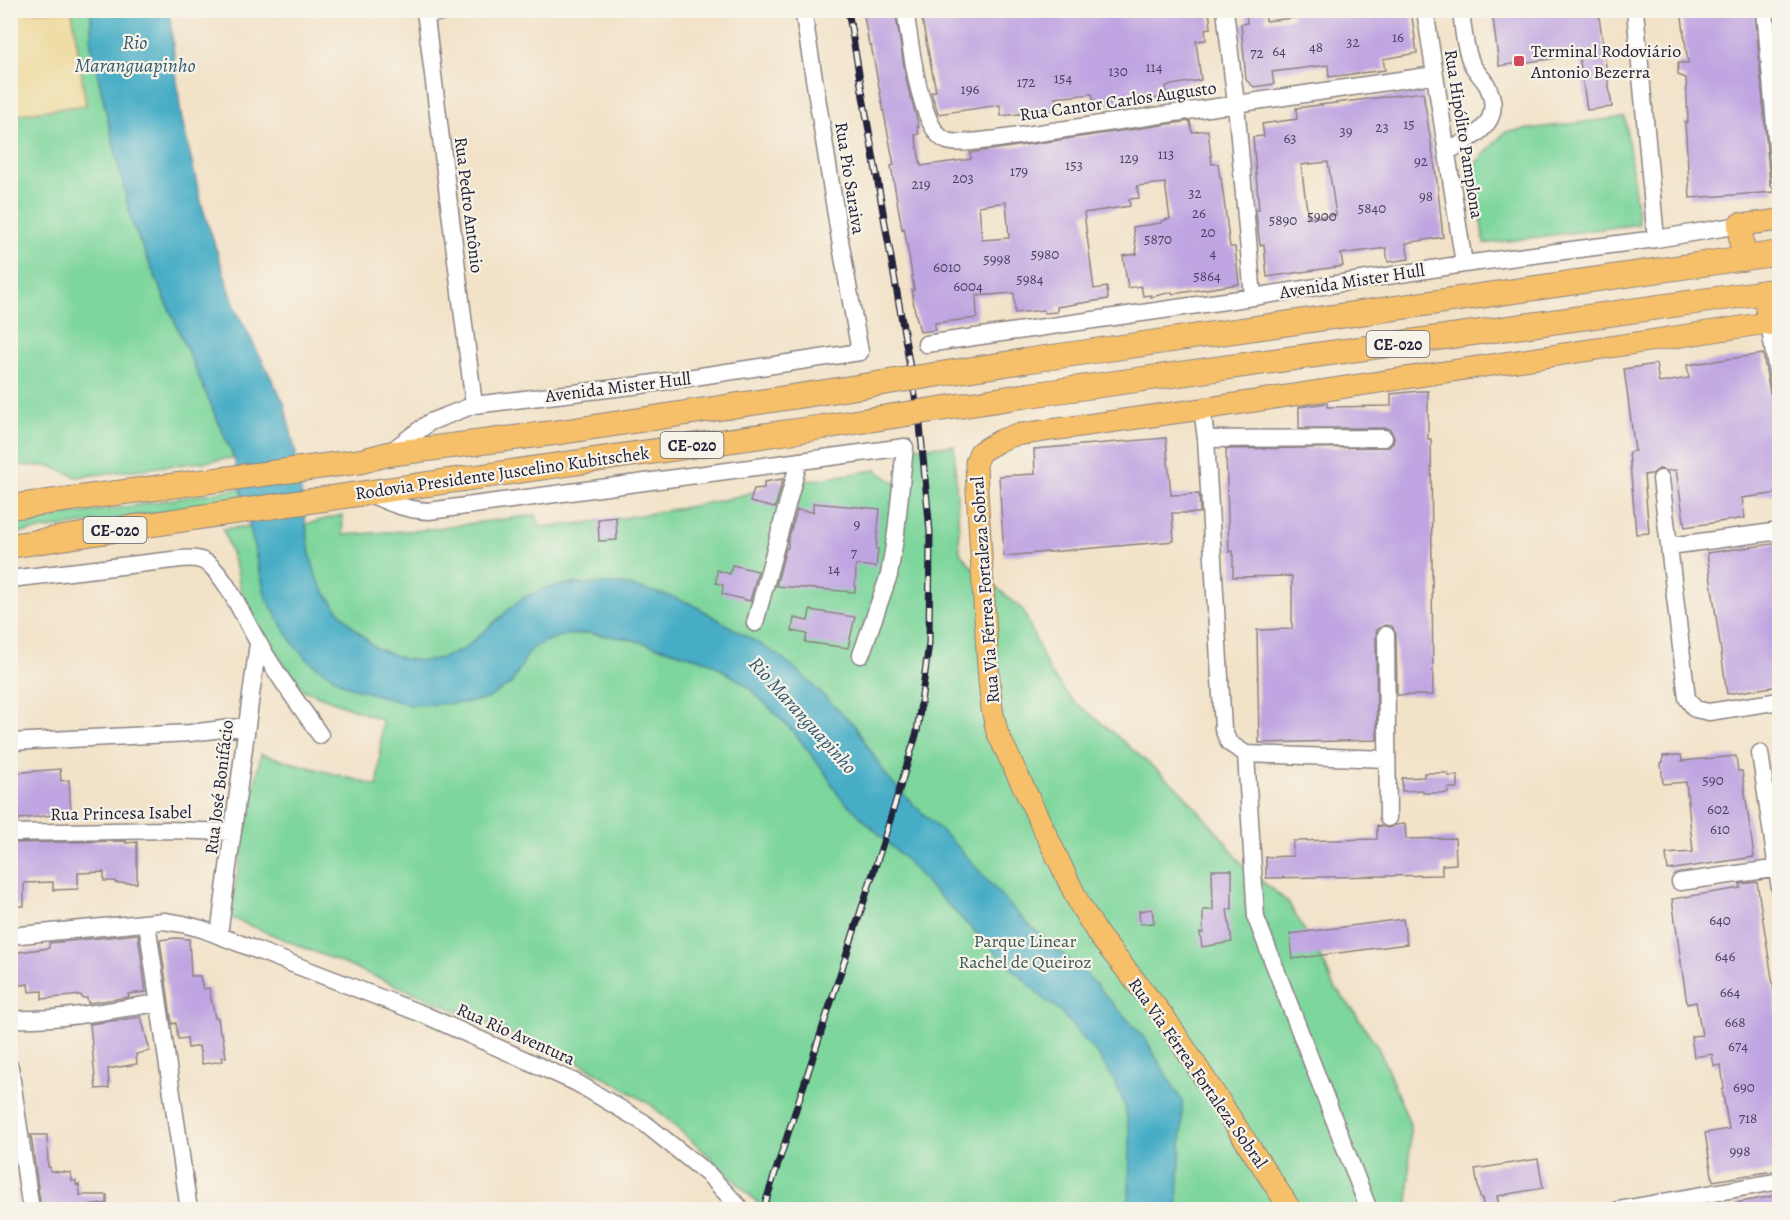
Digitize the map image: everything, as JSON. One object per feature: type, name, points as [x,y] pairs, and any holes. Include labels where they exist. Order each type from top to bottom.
[{"type":"highway","points":[[1740,225],[1743,259]]},
{"type":"highway","name":"Avenida Mister Hull","points":[[1024,361],[1779,254]]},
{"type":"highway","points":[[1773,291],[1774,322]]},
{"type":"highway","name":"Rodovia Presidente Juscelino Kubitschek","points":[[10,546],[1029,395],[1773,291]]},
{"type":"highway","name":"Rodovia Presidente Juscelino Kubitschek","points":[[10,507],[561,432],[1024,361]]},
{"type":"highway","points":[[10,499],[51,501]]},
{"type":"main road","name":"Avenida Mister Hull","points":[[1740,225],[1779,220]]},
{"type":"main road","points":[[1202,409],[1774,322]]},
{"type":"main road","name":"Rua Via Férrea Fortaleza Sobral","points":[[1202,409],[1015,435],[980,452],[976,462],[977,491],[992,709],[997,732],[1080,905],[1099,936],[1165,1018],[1291,1209]]},
{"type":"street","points":[[425,13],[454,10]]},
{"type":"street","name":"Rua Pio Saraiva","points":[[803,10],[860,351]]},
{"type":"street","name":"Rua Cantor Carlos Augusto","points":[[905,10],[919,91],[926,116],[938,136],[948,142],[1009,137],[1434,75]]},
{"type":"street","points":[[1225,10],[1236,104],[1253,297]]},
{"type":"street","name":"Rua Hipólito Pamplona","points":[[1425,10],[1464,264]]},
{"type":"street","points":[[1447,152],[1482,131],[1489,123],[1492,112],[1488,87],[1471,63],[1468,54],[1461,10]]},
{"type":"street","points":[[1635,10],[1656,239]]},
{"type":"street","points":[[1765,10],[1779,183]]},
{"type":"street","name":"Rua Pedro Antônio","points":[[425,13],[474,405]]},
{"type":"street","name":"Avenida Mister Hull","points":[[926,344],[1740,225]]},
{"type":"street","points":[[1774,322],[1779,391]]},
{"type":"street","name":"Avenida Mister Hull","points":[[388,454],[430,422],[474,405],[641,385],[860,351]]},
{"type":"street","points":[[1202,409],[1206,440],[1223,729],[1229,743],[1246,754],[1387,759]]},
{"type":"street","points":[[1206,440],[1384,438]]},
{"type":"street","points":[[363,493],[398,507],[414,511],[429,511],[905,447],[896,533],[889,574],[861,655]]},
{"type":"street","points":[[755,623],[799,461]]},
{"type":"street","points":[[1661,479],[1687,698],[1695,709],[1709,712],[1779,701]]},
{"type":"street","points":[[1670,546],[1779,531]]},
{"type":"street","points":[[10,579],[181,559],[202,560],[212,566],[258,643],[320,735]]},
{"type":"street","points":[[1386,635],[1388,818]]},
{"type":"street","name":"Rua José Bonifácio","points":[[219,935],[258,643]]},
{"type":"street","points":[[10,742],[190,734],[247,726]]},
{"type":"street","points":[[1760,753],[1778,868],[1779,889]]},
{"type":"street","points":[[1246,754],[1256,918],[1369,1209]]},
{"type":"street","name":"Rua Princesa Isabel","points":[[10,833],[166,830],[233,832]]},
{"type":"street","points":[[1680,882],[1778,868]]},
{"type":"street","name":"Rua Rio Aventura","points":[[10,936],[164,921],[219,935],[425,1015],[577,1083],[643,1122],[709,1175],[742,1209]]},
{"type":"street","points":[[147,922],[189,1209]]},
{"type":"street","points":[[10,1019],[50,1019],[158,1003]]},
{"type":"street","points":[[10,1067],[15,1128],[31,1209]]},
{"type":"street","points":[[1618,1209],[1779,1181]]},
{"type":"green space","points":[[72,11],[91,11],[91,46],[132,223],[234,458],[77,477],[51,466],[11,465],[10,115],[86,105]]},
{"type":"green space","points":[[1625,117],[1639,224],[1484,244],[1474,165],[1505,132]]},
{"type":"green space","name":"Parque Linear Rachel de Queiroz","points":[[954,446],[960,552],[969,564],[1023,610],[1050,673],[1071,699],[1181,791],[1244,867],[1288,902],[1326,967],[1332,984],[1378,1047],[1410,1124],[1407,1209],[764,1209],[650,1104],[582,1064],[229,917],[261,754],[378,786],[382,720],[303,690],[244,605],[237,571],[223,529],[250,526],[259,573],[388,661],[295,592],[308,542],[306,524],[342,515],[343,535],[421,530],[536,515],[540,527],[558,526],[669,510],[725,499],[763,488],[876,470],[906,490],[910,447]],"holes":[[[608,614],[785,693],[817,760],[792,730],[745,684],[708,661],[630,639],[589,633],[570,635]]]},
{"type":"green space","points":[[241,488],[244,501],[11,534],[10,522],[118,508]]},
{"type":"sand","points":[[10,11],[72,11],[86,105],[11,115]]},
{"type":"water","name":"Rio Maranguapinho","points":[[91,11],[169,11],[181,116],[202,206],[236,310],[284,403],[296,455],[310,554],[316,576],[324,591],[353,627],[376,648],[404,659],[423,661],[442,658],[464,649],[522,598],[546,588],[569,584],[622,584],[692,604],[778,655],[796,669],[855,726],[888,778],[959,848],[1025,921],[1087,975],[1146,1040],[1182,1101],[1177,1209],[1129,1209],[1130,1138],[1125,1106],[1113,1078],[1097,1054],[1059,1010],[1043,998],[985,942],[909,863],[839,796],[824,771],[792,730],[745,684],[708,661],[630,639],[589,633],[565,635],[546,641],[530,650],[512,683],[487,699],[464,703],[410,705],[347,686],[310,662],[294,645],[266,598],[234,458],[132,223],[91,46]]},
{"type":"building","points":[[863,10],[895,10],[907,84],[919,127],[917,127],[919,134],[915,135],[921,166],[971,159],[970,153],[1190,121],[1192,132],[1208,130],[1212,164],[1218,164],[1221,177],[1230,247],[1235,247],[1239,284],[1173,294],[1172,292],[1151,297],[1151,295],[1143,296],[1141,286],[1128,288],[1123,256],[1137,254],[1133,227],[1162,223],[1161,221],[1170,219],[1165,183],[1137,186],[1139,198],[1129,199],[1130,206],[1084,213],[1094,289],[1107,287],[1108,299],[1057,307],[1057,312],[1044,313],[1044,310],[1015,313],[1014,293],[976,296],[977,318],[935,323],[935,330],[920,332],[914,307],[909,256],[891,166],[894,165],[871,45],[869,45]],"holes":[[[1006,202],[1009,238],[982,240],[979,206]]]},
{"type":"building","points":[[920,10],[1209,10],[1211,28],[1205,29],[1206,40],[1196,41],[1201,80],[1166,86],[1167,97],[1094,105],[1092,94],[1055,98],[1056,110],[1001,116],[1000,105],[938,114],[931,92],[936,91]]},
{"type":"building","points":[[1265,10],[1266,21],[1293,18],[1292,10],[1411,10],[1417,53],[1383,59],[1385,70],[1329,77],[1328,65],[1272,72],[1274,84],[1254,87],[1246,80],[1241,24],[1247,23],[1246,12]]},
{"type":"building","name":"Terminal Rodoviário Antonio Bezerra","points":[[1492,10],[1598,10],[1612,107],[1587,110],[1579,55],[1499,66]]},
{"type":"building","points":[[1681,10],[1755,10],[1770,184],[1775,192],[1690,198],[1685,122],[1688,122],[1686,78],[1678,75],[1678,63],[1688,63]]},
{"type":"building","points":[[1776,10],[1779,10],[1779,56]]},
{"type":"building","points":[[1423,92],[1443,237],[1406,243],[1409,259],[1388,262],[1386,248],[1341,254],[1343,266],[1267,277],[1264,244],[1260,245],[1257,223],[1256,210],[1259,210],[1253,137],[1264,136],[1262,124],[1297,119],[1296,108]],"holes":[[[1328,162],[1336,215],[1308,218],[1301,165]]]},
{"type":"building","points":[[1763,354],[1779,440],[1779,493],[1742,498],[1745,518],[1685,527],[1676,470],[1659,469],[1652,474],[1644,475],[1649,533],[1636,534],[1629,452],[1635,451],[1624,369],[1656,364],[1659,383],[1689,378],[1687,365]]},
{"type":"building","points":[[1428,391],[1428,439],[1431,439],[1433,695],[1397,695],[1396,634],[1392,626],[1385,625],[1377,629],[1376,635],[1377,740],[1259,743],[1257,630],[1292,629],[1292,576],[1233,577],[1233,551],[1229,552],[1226,449],[1389,447],[1394,437],[1390,429],[1299,428],[1299,407],[1327,403],[1327,407],[1391,406],[1391,394]]},
{"type":"building","points":[[1166,438],[1171,495],[1199,494],[1200,513],[1172,513],[1174,541],[1004,556],[999,476],[1035,474],[1034,449]]},
{"type":"building","points":[[783,479],[775,508],[750,502],[754,489],[764,488],[764,482]]},
{"type":"building","points":[[813,503],[880,509],[876,567],[856,565],[855,592],[776,586],[797,510],[813,512]]},
{"type":"building","points":[[616,517],[617,540],[599,541],[598,519]]},
{"type":"building","points":[[1779,543],[1779,686],[1727,694],[1707,553]]},
{"type":"building","points":[[732,565],[758,571],[750,601],[722,594],[723,585],[716,583],[717,570],[730,574]]},
{"type":"building","points":[[810,610],[855,617],[848,648],[805,642],[807,634],[792,631],[794,618],[808,621]]},
{"type":"building","points":[[1681,755],[1682,761],[1736,756],[1738,771],[1742,771],[1754,857],[1668,870],[1666,854],[1693,852],[1686,782],[1663,784],[1661,763],[1663,756]]},
{"type":"building","points":[[60,769],[61,781],[69,780],[71,813],[10,820],[10,775]]},
{"type":"building","points":[[1424,773],[1448,773],[1448,776],[1458,776],[1458,788],[1448,788],[1448,793],[1423,793],[1423,790],[1402,791],[1402,778],[1424,777]]},
{"type":"building","points":[[1405,824],[1406,839],[1455,838],[1456,864],[1442,865],[1442,875],[1266,878],[1266,857],[1293,856],[1293,841],[1377,839],[1377,825],[1388,828]]},
{"type":"building","points":[[126,841],[126,843],[137,842],[137,883],[104,881],[104,872],[78,873],[78,889],[53,890],[53,882],[24,883],[24,906],[10,906],[10,843]]},
{"type":"building","points":[[1212,870],[1232,870],[1232,909],[1227,909],[1232,942],[1202,947],[1200,933],[1203,933],[1203,910],[1213,910]]},
{"type":"building","points":[[1757,882],[1779,1023],[1777,1023],[1779,1170],[1713,1181],[1705,1133],[1729,1129],[1722,1090],[1724,1089],[1721,1065],[1714,1066],[1712,1054],[1694,1057],[1691,1036],[1702,1035],[1696,1002],[1687,1004],[1672,899],[1741,888],[1740,884]]},
{"type":"building","points":[[1152,909],[1154,923],[1140,924],[1139,911]]},
{"type":"building","points":[[1403,919],[1407,944],[1293,959],[1290,934]]},
{"type":"building","points":[[138,934],[146,992],[88,1003],[87,998],[82,998],[81,995],[42,999],[42,991],[29,992],[28,984],[11,987],[11,953],[49,948],[49,943]]},
{"type":"building","points":[[189,939],[191,976],[200,976],[203,989],[209,988],[215,1018],[218,1018],[220,1033],[222,1033],[226,1057],[222,1057],[223,1061],[202,1064],[199,1046],[188,1048],[187,1038],[178,1039],[176,1023],[172,1024],[160,940]]},
{"type":"building","points":[[141,1017],[150,1051],[136,1054],[137,1064],[108,1069],[109,1088],[96,1089],[90,1024]]},
{"type":"building","points":[[31,1135],[47,1135],[50,1171],[71,1173],[72,1181],[76,1181],[76,1185],[79,1184],[80,1195],[107,1195],[107,1203],[82,1207],[82,1209],[41,1209]]},
{"type":"building","points":[[1538,1159],[1543,1188],[1497,1196],[1500,1209],[1484,1209],[1475,1169]]},
{"type":"building","points":[[1779,1195],[1779,1209],[1736,1209],[1735,1203]]},
{"type":"railway","points":[[763,1210],[917,732],[929,643],[930,532],[920,425],[848,10]]},
{"type":"place","name":"Terminal Rodoviário Antonio Bezerra","points":[[1519,61]]}]
